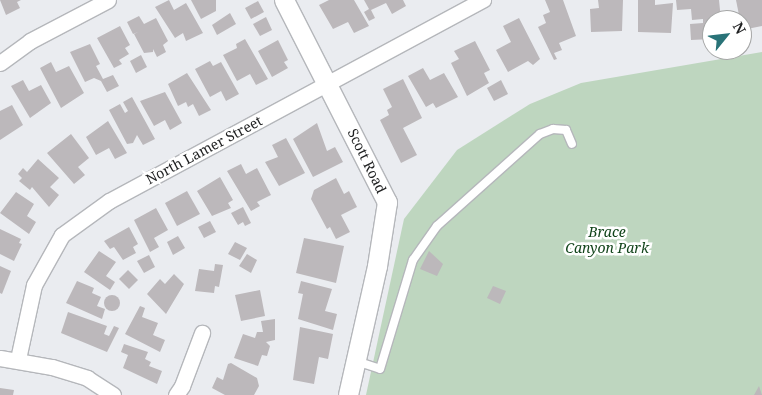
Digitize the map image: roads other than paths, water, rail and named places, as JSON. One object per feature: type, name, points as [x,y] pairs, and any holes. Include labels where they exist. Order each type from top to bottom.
[{"type":"street","points":[[0,63],[30,41],[108,0]]},
{"type":"street","name":"Scott Road","points":[[284,0],[387,202],[348,395]]},
{"type":"street","name":"North Lamer Street","points":[[18,359],[34,285],[62,235],[109,201],[483,0]]},
{"type":"street","points":[[176,395],[202,333]]},
{"type":"street","points":[[0,358],[18,359],[87,378],[113,395]]},
{"type":"lane","points":[[356,361],[380,369],[412,260],[437,226],[540,134],[553,130],[566,130],[572,144]]},
{"type":"park label","name":"Brace Canyon Park","points":[[607,240]]}]
